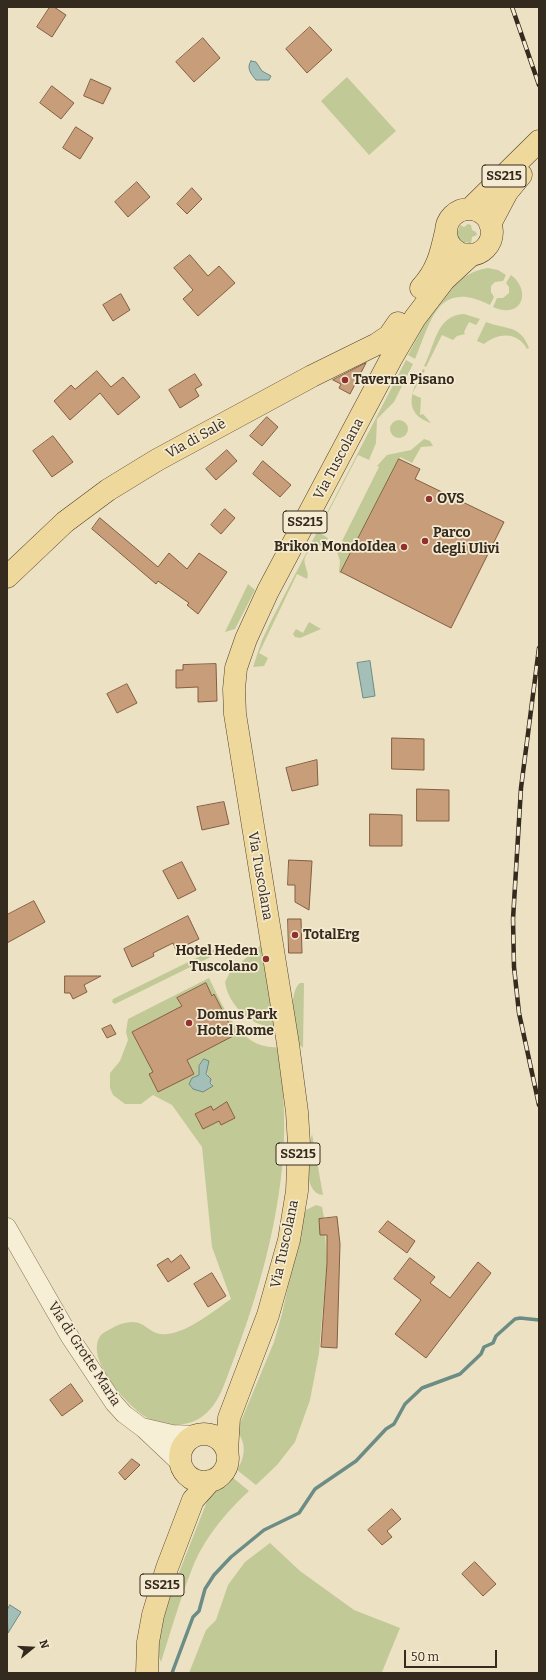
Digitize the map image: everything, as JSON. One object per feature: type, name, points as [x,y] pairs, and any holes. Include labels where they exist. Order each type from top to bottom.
[{"type":"main road","name":"SS215","points":[[470,209],[539,147]]},
{"type":"main road","name":"SS215","points":[[490,224],[507,192],[539,147]]},
{"type":"main road","points":[[470,209],[482,214],[490,224],[492,236],[489,243],[478,254],[471,255],[458,253],[449,244],[446,231],[447,224],[456,213],[470,209]]},
{"type":"main road","name":"Via Tuscolana","points":[[391,359],[398,323],[411,300],[436,269],[441,256],[446,231]]},
{"type":"main road","name":"Via Tuscolana","points":[[227,1451],[229,1418],[263,1330],[285,1258],[295,1205],[299,1144],[295,1095],[286,1029],[235,714],[235,674],[246,639],[268,591],[391,359],[427,300],[444,280],[471,255]]},
{"type":"main road","name":"Via di Salè","points":[[7,577],[65,522],[103,494],[164,456],[312,376],[377,344],[389,336],[398,323]]},
{"type":"main road","points":[[193,1500],[180,1457],[182,1448],[188,1440],[229,1418]]},
{"type":"main road","points":[[193,1500],[210,1481],[218,1477],[225,1470],[228,1461],[227,1451],[220,1440],[211,1435],[199,1435]]},
{"type":"main road","points":[[183,1468],[192,1478],[201,1481],[210,1481]]},
{"type":"main road","name":"SS215","points":[[147,1673],[148,1642],[153,1615],[167,1568],[193,1500]]},
{"type":"street","name":"Via di Grotte Maria","points":[[7,1228],[90,1368],[117,1406],[183,1468]]},
{"type":"street","points":[[140,1426],[172,1434],[199,1435]]},
{"type":"green space","points":[[347,77],[396,131],[369,155],[321,101]]},
{"type":"green space","points":[[468,224],[471,225],[472,230],[476,232],[477,235],[472,237],[471,244],[466,242],[461,245],[458,243],[459,238],[455,237],[456,231],[458,231],[460,225],[464,227]]},
{"type":"green space","points":[[488,268],[498,270],[506,275],[503,281],[495,282],[491,286],[491,292],[494,297],[490,305],[472,298],[458,297],[447,300],[439,308],[432,319],[415,359],[408,355],[430,315],[449,289],[461,279],[474,272]]},
{"type":"green space","points":[[511,275],[521,289],[521,302],[517,307],[511,310],[503,310],[493,307],[497,298],[503,298],[509,293],[509,287],[506,283]]},
{"type":"green space","points":[[464,314],[480,319],[476,325],[469,322],[464,332],[465,334],[457,336],[453,340],[442,335],[426,367],[424,366],[442,326],[447,320]]},
{"type":"green space","points":[[486,322],[517,331],[525,340],[529,348],[527,349],[518,339],[507,336],[501,336],[489,340],[484,344],[477,341]]},
{"type":"green space","points":[[406,360],[413,364],[394,402],[377,419],[376,443],[369,460],[358,455],[318,532],[328,538],[325,544],[310,550],[306,556],[305,566],[308,577],[307,579],[297,574],[259,653],[268,658],[264,666],[253,667],[262,640],[272,619]]},
{"type":"green space","points":[[423,369],[425,370],[413,392],[416,384]]},
{"type":"green space","points":[[413,394],[421,398],[420,415],[423,414],[431,423],[421,419],[415,413],[412,407]]},
{"type":"green space","points":[[399,420],[405,423],[408,429],[405,435],[399,438],[393,435],[390,429],[393,423]]},
{"type":"green space","points":[[424,439],[430,441],[433,446],[421,447],[412,463],[400,457],[354,547],[342,541],[379,467],[377,466],[387,455],[411,450]]},
{"type":"green space","points":[[338,544],[352,551],[341,574],[339,572],[340,561],[336,549]]},
{"type":"green space","points":[[248,584],[255,590],[235,629],[225,632]]},
{"type":"green space","points":[[309,622],[321,629],[300,638],[295,637],[293,634],[296,629],[303,633]]},
{"type":"green space","points":[[223,945],[226,947],[225,950],[115,1004],[112,1002],[113,999]]},
{"type":"green space","points":[[261,945],[275,1026],[273,1027],[256,1023],[235,1006],[227,990],[225,982],[230,972]]},
{"type":"green space","points":[[209,978],[227,1013],[243,1034],[254,1042],[265,1046],[279,1047],[284,1103],[283,1158],[276,1211],[265,1263],[250,1314],[218,1398],[210,1410],[197,1420],[180,1425],[163,1424],[147,1418],[133,1407],[108,1377],[101,1365],[98,1354],[97,1344],[101,1335],[116,1326],[134,1322],[154,1332],[167,1334],[192,1325],[231,1299],[212,1247],[202,1147],[172,1105],[153,1095],[141,1104],[125,1104],[113,1095],[110,1088],[110,1073],[120,1061],[128,1040],[126,1032],[128,1019]],"holes":[[[206,983],[212,996],[214,995],[194,1037],[147,1061],[132,1032],[174,1010],[184,1010],[177,998]],[[185,1056],[194,1073],[158,1092],[149,1074]],[[203,1060],[212,1084],[193,1089],[190,1086],[194,1077],[199,1075],[199,1067]],[[227,1102],[235,1117],[221,1125],[213,1110]],[[211,1106],[218,1121],[203,1129],[195,1114]]]},
{"type":"green space","points":[[300,983],[304,983],[303,1048],[297,1041],[295,1035],[292,1010],[294,994]]},
{"type":"green space","points":[[312,1134],[323,1195],[316,1192],[311,1187],[309,1179],[308,1159]]},
{"type":"green space","points":[[316,1205],[322,1207],[324,1218],[319,1219],[320,1235],[325,1235],[327,1260],[319,1353],[310,1400],[295,1442],[277,1465],[256,1485],[237,1470],[242,1460],[244,1446],[237,1431],[274,1342],[282,1314],[303,1218],[306,1210]]},
{"type":"green space","points":[[232,1477],[249,1491],[224,1517],[202,1548],[192,1569],[161,1662],[157,1652],[167,1603],[215,1481],[226,1480]]},
{"type":"green space","points":[[270,1543],[300,1571],[354,1610],[400,1628],[382,1672],[189,1673],[206,1630],[216,1620],[228,1585],[245,1562]]},
{"type":"water","points":[[251,61],[256,62],[262,71],[271,76],[269,80],[256,80],[249,69]]},
{"type":"water","points":[[370,661],[375,696],[363,698],[357,663]]},
{"type":"water","points":[[204,1059],[209,1061],[206,1074],[211,1079],[210,1083],[213,1086],[203,1092],[193,1089],[189,1084],[192,1078],[199,1075],[199,1066]]},
{"type":"water","points":[[10,1605],[21,1612],[8,1633],[7,1611]]},
{"type":"building","points":[[50,7],[54,7],[66,15],[52,37],[37,27]]},
{"type":"building","points":[[310,27],[332,50],[307,73],[286,49]]},
{"type":"building","points":[[203,38],[220,58],[194,82],[176,62]]},
{"type":"building","points":[[91,79],[111,88],[103,104],[84,96]]},
{"type":"building","points":[[52,86],[74,103],[61,119],[40,103]]},
{"type":"building","points":[[76,127],[93,138],[80,159],[63,148]]},
{"type":"building","points":[[137,182],[150,197],[128,217],[115,202]]},
{"type":"building","points":[[192,188],[202,199],[187,214],[177,204]]},
{"type":"building","points":[[190,255],[208,276],[219,266],[235,283],[198,316],[183,299],[193,290],[174,268]]},
{"type":"building","points":[[121,294],[130,310],[113,321],[103,305]]},
{"type":"building","points":[[366,363],[350,394],[339,388],[341,384],[333,380]]},
{"type":"building","points":[[97,371],[111,387],[123,377],[140,397],[118,415],[100,393],[70,420],[54,401],[71,385],[75,389]]},
{"type":"building","points":[[195,374],[202,385],[195,389],[199,396],[180,408],[169,390]]},
{"type":"building","points":[[267,417],[278,427],[262,446],[250,436]]},
{"type":"building","points":[[53,436],[73,462],[52,477],[33,451]]},
{"type":"building","points":[[227,450],[237,461],[216,480],[206,469]]},
{"type":"building","name":"Parco degli Ulivi","points":[[399,459],[420,469],[415,479],[504,522],[451,628],[341,572]]},
{"type":"building","points":[[263,461],[291,485],[280,497],[253,474]]},
{"type":"building","points":[[225,509],[235,518],[221,534],[211,525]]},
{"type":"building","points":[[100,518],[158,567],[169,553],[187,569],[199,553],[227,572],[198,614],[187,605],[189,603],[158,581],[156,584],[92,529]]},
{"type":"building","points":[[216,664],[217,701],[198,702],[198,687],[176,688],[176,670],[183,670],[183,665]]},
{"type":"building","points":[[127,684],[137,703],[117,713],[107,694]]},
{"type":"building","points":[[392,738],[424,739],[424,770],[392,769]]},
{"type":"building","points":[[317,760],[318,785],[292,791],[286,768]]},
{"type":"building","points":[[417,789],[449,790],[449,821],[417,821]]},
{"type":"building","points":[[224,802],[229,824],[202,830],[197,807]]},
{"type":"building","points":[[370,814],[402,815],[402,846],[370,846]]},
{"type":"building","points":[[289,860],[312,861],[309,910],[295,902],[295,885],[288,885]]},
{"type":"building","points":[[182,862],[196,890],[178,899],[163,871]]},
{"type":"building","points":[[34,901],[45,922],[7,943],[7,915]]},
{"type":"building","points":[[188,916],[199,939],[176,950],[173,943],[153,953],[154,956],[132,967],[124,949]]},
{"type":"building","points":[[288,919],[301,919],[302,953],[289,953]]},
{"type":"building","points":[[65,976],[101,976],[84,985],[87,992],[73,999],[70,993],[65,993]]},
{"type":"building","name":"Domus Park Hotel Rome","points":[[206,983],[212,996],[214,994],[235,1035],[187,1060],[194,1074],[158,1092],[149,1074],[153,1072],[132,1032],[182,1006],[177,998]]},
{"type":"building","points":[[111,1025],[116,1034],[107,1038],[102,1029]]},
{"type":"building","points":[[227,1102],[235,1118],[221,1125],[219,1121],[203,1129],[195,1114],[211,1106],[213,1110]]},
{"type":"building","points":[[337,1217],[340,1244],[337,1348],[321,1347],[327,1263],[327,1235],[320,1235],[319,1219]]},
{"type":"building","points":[[388,1221],[415,1241],[407,1253],[379,1232]]},
{"type":"building","points":[[181,1255],[190,1268],[168,1282],[157,1265],[168,1258],[171,1262]]},
{"type":"building","points":[[410,1258],[435,1277],[430,1283],[450,1298],[478,1262],[491,1273],[426,1358],[395,1334],[421,1300],[394,1279]]},
{"type":"building","points":[[212,1273],[226,1296],[208,1307],[194,1284]]},
{"type":"building","points":[[71,1384],[83,1401],[62,1416],[50,1400]]},
{"type":"building","points":[[132,1459],[140,1465],[125,1480],[119,1473]]},
{"type":"building","points":[[392,1509],[401,1519],[387,1531],[392,1537],[382,1545],[368,1530]]},
{"type":"building","points":[[475,1562],[496,1584],[483,1596],[462,1574]]},
{"type":"waterway","points":[[172,1673],[193,1617],[199,1611],[205,1589],[214,1575],[231,1557],[264,1530],[299,1513],[315,1489],[356,1461],[386,1429],[394,1424],[405,1404],[422,1388],[460,1374],[481,1354],[484,1347],[493,1343],[496,1336],[515,1319],[520,1318],[539,1320]]},
{"type":"railway","points":[[512,7],[539,85]]},
{"type":"railway","points":[[539,648],[521,788],[513,919],[514,967],[519,1013],[539,1105]]},
{"type":"place","name":"Taverna Pisano","points":[[345,380]]},
{"type":"place","name":"OVS","points":[[429,499]]},
{"type":"place","name":"Parco degli Ulivi","points":[[425,541]]},
{"type":"place","name":"Brikon MondoIdea","points":[[404,547]]},
{"type":"place","name":"TotalErg","points":[[295,935]]},
{"type":"place","name":"Hotel Heden Tuscolano","points":[[266,959]]},
{"type":"place","name":"Domus Park Hotel Rome","points":[[189,1023]]}]
